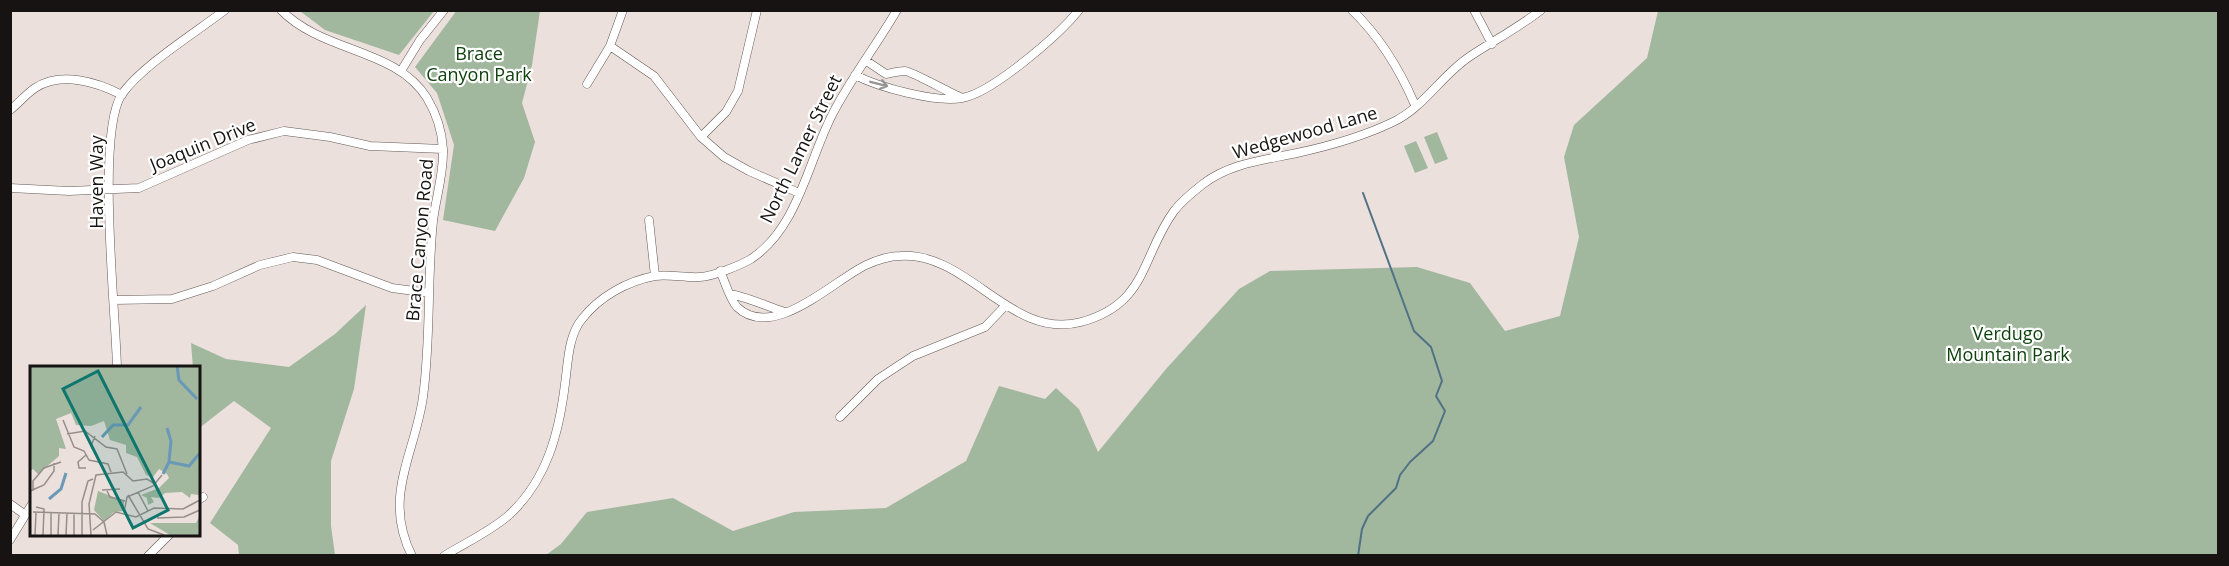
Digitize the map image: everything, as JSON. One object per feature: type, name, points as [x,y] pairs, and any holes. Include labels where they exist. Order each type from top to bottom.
[{"type":"street","name":"Haven Way","points":[[117,366],[108,155],[114,112],[122,95],[142,73],[225,10]]},
{"type":"street","name":"Brace Canyon Road","points":[[282,10],[323,40],[387,63],[401,71],[417,84],[427,98],[439,124],[443,149],[433,221],[423,398],[406,457],[400,504],[400,524],[412,555]]},
{"type":"street","points":[[401,71],[420,40],[444,10]]},
{"type":"street","points":[[587,84],[610,46],[623,10]]},
{"type":"street","points":[[701,137],[726,112],[738,91],[757,10]]},
{"type":"street","name":"North Lamer Street","points":[[444,555],[508,516],[530,491],[554,443],[560,419],[570,345],[580,320],[603,298],[625,285],[655,276],[703,277],[738,266],[762,250],[778,234],[799,193],[831,117],[897,10]]},
{"type":"street","points":[[855,75],[866,80],[934,97],[963,98],[981,92],[1030,56],[1079,10]]},
{"type":"street","points":[[1352,10],[1371,28],[1404,80],[1415,105]]},
{"type":"street","points":[[1474,10],[1492,44]]},
{"type":"street","name":"Wedgewood Lane","points":[[720,270],[735,305],[750,316],[776,316],[821,296],[864,266],[888,256],[916,254],[945,263],[1006,305],[1044,324],[1080,323],[1112,310],[1137,286],[1174,211],[1205,182],[1246,163],[1299,153],[1395,121],[1468,57],[1492,44],[1541,10]]},
{"type":"street","points":[[610,46],[654,76],[701,137],[724,157],[748,171],[799,193]]},
{"type":"street","points":[[865,60],[886,74],[905,71],[912,73],[933,86],[963,98]]},
{"type":"street","points":[[10,110],[37,87],[56,81],[99,83],[122,95]]},
{"type":"street","name":"Joaquin Drive","points":[[10,188],[69,191],[139,188],[248,140],[284,131],[330,137],[370,146],[443,149]]},
{"type":"street","points":[[649,220],[655,276]]},
{"type":"street","points":[[114,300],[172,299],[213,286],[260,265],[293,256],[317,260],[392,288],[429,293]]},
{"type":"street","points":[[730,294],[754,299],[762,306],[785,312]]},
{"type":"street","points":[[840,417],[878,379],[913,356],[985,327],[1006,305]]},
{"type":"street","points":[[10,504],[24,514]]},
{"type":"street","points":[[10,540],[30,506]]},
{"type":"street","points":[[148,555],[168,536]]},
{"type":"green space","name":"Brace Canyon Park","points":[[457,10],[540,11],[532,65],[522,103],[535,142],[524,178],[495,231],[443,220],[454,145],[437,93],[415,67]]},
{"type":"green space","name":"Brace Canyon Park","points":[[300,11],[434,11],[399,55],[325,30]]},
{"type":"green space","name":"Verdugo Mountain Park","points":[[1658,11],[2218,11],[2218,555],[546,555],[561,544],[587,512],[673,498],[733,531],[794,512],[886,508],[966,461],[999,386],[1045,399],[1056,388],[1079,409],[1098,452],[1166,369],[1239,289],[1270,271],[1417,267],[1470,283],[1505,331],[1560,316],[1579,237],[1564,157],[1574,125],[1647,58]]},
{"type":"green space","points":[[1437,132],[1448,159],[1435,164],[1424,137]]},
{"type":"green space","points":[[1416,141],[1428,168],[1415,173],[1404,146]]},
{"type":"green space","points":[[366,305],[354,389],[331,461],[331,526],[335,555],[239,555],[238,545],[210,523],[271,428],[234,401],[200,427],[200,366],[193,366],[191,343],[226,359],[289,367],[335,334]]},
{"type":"waterway","points":[[1358,556],[1362,529],[1368,516],[1396,488],[1400,475],[1410,462],[1433,441],[1445,411],[1436,396],[1442,381],[1431,347],[1414,331],[1363,193]]}]
